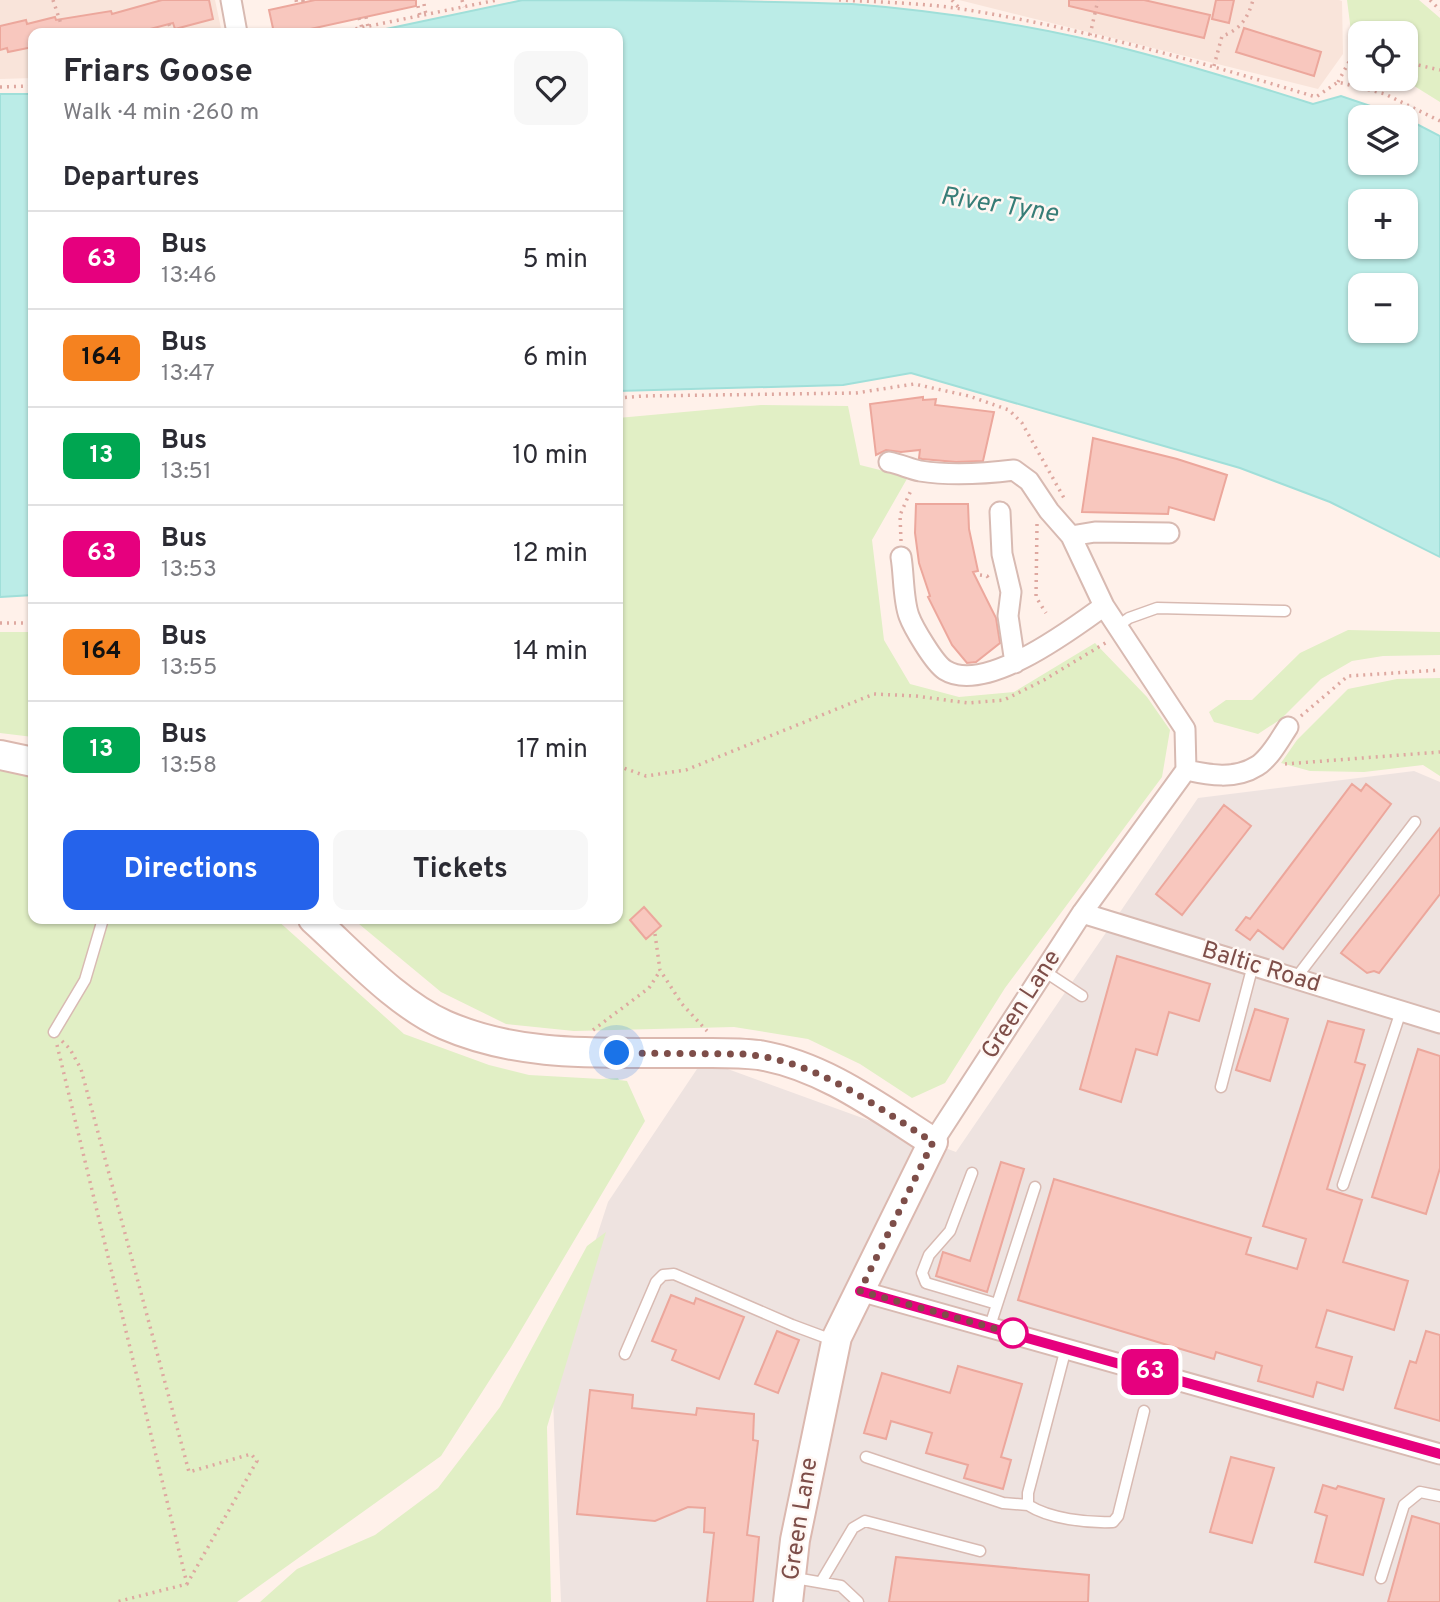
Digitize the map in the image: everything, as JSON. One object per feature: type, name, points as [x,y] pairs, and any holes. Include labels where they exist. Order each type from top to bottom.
[{"type":"street","points":[[234,1],[237,28]]},
{"type":"street","points":[[889,462],[917,470],[954,474],[973,475],[1014,470],[1029,481],[1071,536],[1104,606],[1185,729],[1186,770],[1213,776],[1233,774],[1257,766],[1289,727]]},
{"type":"street","points":[[1000,512],[1003,554],[1010,592],[1008,616],[1015,663]]},
{"type":"street","points":[[1071,536],[1095,532],[1169,533]]},
{"type":"street","points":[[901,557],[908,615],[944,670],[965,675],[991,672],[1024,660],[1104,606]]},
{"type":"street","points":[[0,755],[28,761]]},
{"type":"street","name":"Green Lane","points":[[789,1590],[794,1540],[836,1341],[860,1291],[933,1142],[1082,913],[1186,770]]},
{"type":"street","name":"Baltic Road","points":[[1082,913],[1440,1023]]},
{"type":"street","points":[[319,924],[399,996],[442,1024],[491,1041],[571,1054],[758,1055],[795,1064],[832,1079],[933,1142]]},
{"type":"street","points":[[860,1291],[1380,1433],[1440,1454]]},
{"type":"lane","points":[[1121,631],[1129,618],[1157,608],[1285,611]]},
{"type":"lane","points":[[1296,978],[1415,822]]},
{"type":"lane","points":[[54,1032],[85,980],[102,924]]},
{"type":"lane","points":[[1221,1087],[1252,965]]},
{"type":"lane","points":[[1044,971],[1082,996]]},
{"type":"lane","points":[[1343,1185],[1401,1011]]},
{"type":"lane","points":[[972,1174],[950,1231],[929,1255],[922,1273],[926,1283],[997,1304]]},
{"type":"lane","points":[[990,1326],[1035,1186]]},
{"type":"lane","points":[[625,1354],[656,1282],[663,1275],[674,1274],[836,1341]]},
{"type":"lane","points":[[1028,1504],[1028,1493],[1066,1348]]},
{"type":"lane","points":[[866,1457],[1003,1503],[1028,1504],[1040,1511],[1071,1518],[1113,1522],[1118,1517],[1144,1411]]},
{"type":"lane","points":[[1381,1578],[1404,1505],[1420,1492],[1440,1496]]},
{"type":"lane","points":[[821,1582],[853,1528],[865,1521],[980,1550]]},
{"type":"lane","points":[[789,1590],[821,1582],[841,1586],[858,1602]]},
{"type":"path","points":[[53,0],[61,24]]},
{"type":"path","points":[[462,0],[464,7]]},
{"type":"path","points":[[359,18],[362,28],[497,0]]},
{"type":"path","points":[[839,0],[960,9],[1053,26],[1214,66],[1316,97],[1338,82],[1348,64]]},
{"type":"path","points":[[952,0],[960,9]]},
{"type":"path","points":[[1090,36],[1098,0]]},
{"type":"path","points":[[1214,66],[1222,36],[1232,33],[1244,22],[1253,0]]},
{"type":"path","points":[[1430,0],[1440,10]]},
{"type":"path","points":[[424,4],[426,15]]},
{"type":"path","points":[[418,6],[420,16]]},
{"type":"path","points":[[366,17],[368,27]]},
{"type":"path","points":[[169,24],[170,28]]},
{"type":"path","points":[[1418,65],[1440,70]]},
{"type":"path","points":[[1338,82],[1385,94],[1440,121]]},
{"type":"path","points":[[0,87],[28,86]]},
{"type":"path","points":[[623,398],[856,393],[914,384],[969,396],[1009,410],[1022,423],[1069,507],[1073,522],[1071,536]]},
{"type":"path","points":[[901,557],[901,515],[908,501]]},
{"type":"path","points":[[1044,504],[1037,516],[1036,597],[1046,613]]},
{"type":"path","points":[[0,623],[28,623]]},
{"type":"path","points":[[623,768],[646,776],[686,770],[874,694],[968,703],[1004,700],[1044,680],[1121,631]]},
{"type":"path","points":[[1289,727],[1348,676],[1440,670]]},
{"type":"path","points":[[1257,766],[1440,752]]},
{"type":"path","points":[[655,934],[660,970],[681,1004],[726,1053]]},
{"type":"path","points":[[571,1054],[580,1037],[601,1025],[649,988],[660,970]]},
{"type":"path","points":[[54,1032],[187,1584]]},
{"type":"path","points":[[54,1032],[70,1049],[81,1069],[189,1472],[251,1454],[257,1461],[187,1584],[116,1602]]},
{"type":"shaded area","points":[[0,0],[215,0],[221,28],[28,28],[28,78],[0,79]]},
{"type":"shaded area","points":[[959,0],[1339,0],[1342,1],[1343,54],[1318,89]]},
{"type":"shaded area","points":[[1414,771],[1440,782],[1440,1602],[561,1602],[552,1374],[608,1202],[703,1060],[956,1152],[1198,798]]},
{"type":"green space","points":[[1347,0],[1419,0],[1440,18],[1440,102],[1418,88],[1418,21],[1350,21]]},
{"type":"green space","points":[[761,405],[848,406],[860,465],[908,477],[872,540],[884,640],[910,684],[959,697],[1014,692],[1095,643],[1147,697],[1170,730],[1162,777],[1005,988],[945,1083],[912,1098],[860,1064],[808,1039],[734,1027],[574,1031],[506,1024],[441,992],[359,924],[623,924],[623,418]]},
{"type":"green space","points":[[1348,630],[1440,632],[1440,655],[1383,656],[1352,661],[1321,679],[1281,719],[1258,734],[1214,722],[1209,712],[1226,700],[1252,700],[1300,653]]},
{"type":"green space","points":[[0,632],[28,632],[28,736],[0,733]]},
{"type":"green space","points":[[1440,678],[1440,776],[1423,765],[1364,772],[1310,771],[1281,763],[1297,740],[1348,689],[1397,679]]},
{"type":"green space","points":[[0,768],[28,772],[28,924],[282,924],[404,1034],[489,1065],[529,1075],[618,1078],[627,1081],[645,1121],[511,1347],[441,1456],[237,1602],[0,1602]]},
{"type":"green space","points":[[606,1232],[547,1427],[551,1602],[260,1602],[297,1569],[375,1535],[438,1488],[500,1407],[587,1246]]},
{"type":"water","name":"River Tyne","points":[[523,0],[852,4],[921,11],[1028,27],[1097,42],[1313,104],[1341,96],[1368,105],[1348,105],[1348,175],[1418,175],[1418,125],[1440,136],[1440,557],[1330,502],[1240,468],[911,373],[843,385],[623,391],[623,28],[391,28]]},
{"type":"water","points":[[0,94],[28,94],[28,595],[0,597]]},
{"type":"building","points":[[162,0],[209,0],[213,19],[179,28],[175,28],[173,23],[154,28],[28,28],[28,48],[8,52],[7,48],[0,50],[0,26],[26,20],[27,24],[55,17],[56,20],[111,11],[112,14]]},
{"type":"building","points":[[315,0],[416,0],[416,6],[315,28],[273,28],[269,10]]},
{"type":"building","points":[[1069,0],[1144,0],[1210,15],[1204,38],[1069,6]]},
{"type":"building","points":[[1216,0],[1234,0],[1229,23],[1212,19]]},
{"type":"building","points":[[1244,28],[1321,52],[1314,76],[1236,52]]},
{"type":"building","points":[[923,397],[923,400],[936,399],[935,405],[994,412],[983,461],[922,459],[919,458],[920,450],[886,450],[876,455],[870,404]]},
{"type":"building","points":[[1093,438],[1177,459],[1227,475],[1214,520],[1169,507],[1168,514],[1082,512]]},
{"type":"building","points":[[916,504],[968,504],[969,529],[978,571],[973,572],[996,618],[1000,643],[976,662],[967,663],[952,645],[928,597],[930,596],[919,563],[915,533]]},
{"type":"building","points":[[1352,784],[1361,791],[1366,784],[1391,804],[1283,949],[1258,930],[1250,940],[1236,930],[1246,917],[1250,919]]},
{"type":"building","points":[[1224,805],[1251,826],[1182,915],[1156,894]]},
{"type":"building","points":[[1440,828],[1440,894],[1379,973],[1367,973],[1341,953]]},
{"type":"building","points":[[644,907],[661,926],[646,939],[630,920]]},
{"type":"building","points":[[1117,956],[1210,984],[1199,1021],[1169,1012],[1157,1055],[1136,1049],[1121,1102],[1080,1089]]},
{"type":"building","points":[[1255,1009],[1288,1019],[1270,1081],[1236,1070]]},
{"type":"building","points":[[1328,1021],[1364,1030],[1355,1062],[1365,1065],[1327,1189],[1362,1200],[1343,1262],[1408,1281],[1394,1330],[1327,1310],[1316,1347],[1352,1357],[1343,1390],[1317,1382],[1313,1397],[1258,1381],[1262,1366],[1216,1352],[1214,1359],[1018,1300],[1054,1179],[1251,1238],[1246,1254],[1297,1269],[1306,1239],[1263,1226]]},
{"type":"building","points":[[1418,1049],[1440,1056],[1440,1168],[1426,1214],[1372,1197]]},
{"type":"building","points":[[1001,1162],[1024,1169],[987,1292],[936,1276],[943,1252],[970,1261]]},
{"type":"building","points":[[671,1295],[694,1304],[696,1298],[744,1317],[719,1379],[672,1360],[676,1350],[652,1341]]},
{"type":"building","points":[[777,1331],[799,1340],[778,1393],[755,1384]]},
{"type":"building","points":[[1426,1331],[1440,1335],[1440,1421],[1395,1408],[1410,1361],[1416,1363]]},
{"type":"building","points":[[958,1366],[1022,1384],[1001,1457],[1011,1460],[1003,1489],[964,1478],[968,1465],[926,1453],[932,1433],[891,1421],[886,1439],[864,1433],[882,1373],[950,1393]]},
{"type":"building","points":[[590,1390],[633,1395],[632,1408],[696,1415],[697,1408],[754,1414],[753,1440],[758,1441],[747,1535],[759,1537],[753,1602],[707,1602],[714,1533],[704,1532],[705,1508],[688,1507],[655,1521],[577,1514]]},
{"type":"building","points":[[1231,1457],[1274,1468],[1252,1543],[1210,1532]]},
{"type":"building","points":[[1323,1485],[1336,1489],[1338,1486],[1384,1499],[1363,1575],[1315,1562],[1327,1516],[1315,1512]]},
{"type":"building","points":[[1412,1516],[1440,1524],[1440,1602],[1388,1602]]},
{"type":"building","points":[[896,1557],[1089,1575],[1088,1602],[889,1602]]},
{"type":"bus line","name":"63","points":[[860,1291],[1440,1454]]},
{"type":"route","points":[[617,1053],[726,1053],[758,1055],[795,1064],[832,1079],[933,1142],[860,1291],[1015,1334],[1013,1333]]}]
